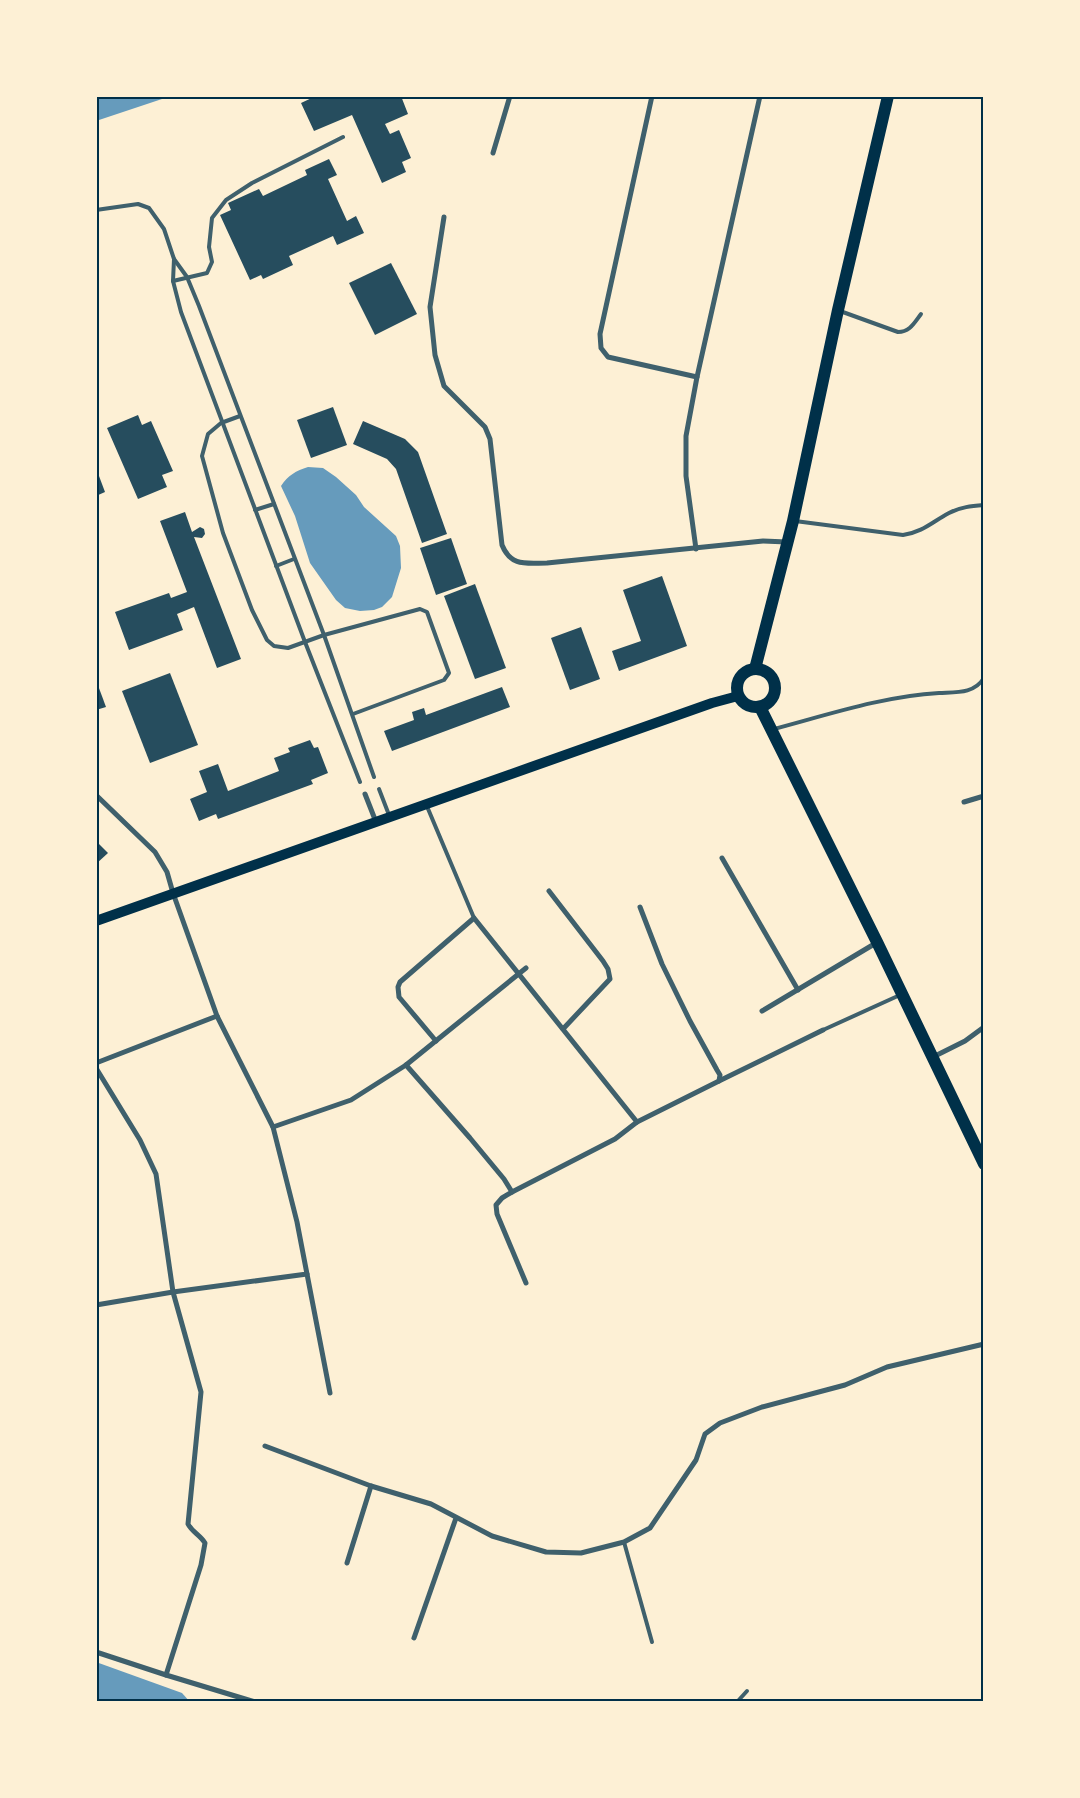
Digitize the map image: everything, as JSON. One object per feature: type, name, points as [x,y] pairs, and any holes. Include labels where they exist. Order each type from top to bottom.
[{"type":"highway","points":[[755,669],[793,521],[838,310],[888,96]]},
{"type":"highway","points":[[755,669],[764,671],[772,677],[775,686],[774,696],[768,703],[760,707],[751,707],[743,703],[738,696],[736,687],[739,678],[746,671],[755,669]]},
{"type":"highway","points":[[760,707],[877,942],[984,1164]]},
{"type":"main road","points":[[96,921],[712,702],[738,696]]},
{"type":"street","points":[[493,153],[510,96]]},
{"type":"street","points":[[652,96],[600,334],[601,348],[608,357],[697,377]]},
{"type":"street","points":[[696,549],[685,454],[686,436],[697,377],[760,96]]},
{"type":"street","points":[[444,217],[430,307],[435,355],[444,386],[485,427],[490,438],[502,545],[506,555],[514,561],[524,564],[696,549],[763,541],[788,542]]},
{"type":"street","points":[[96,794],[155,852],[167,872],[217,1016],[273,1127],[297,1222],[330,1393]]},
{"type":"street","points":[[365,794],[376,822]]},
{"type":"street","points":[[964,802],[984,796]]},
{"type":"street","points":[[722,858],[798,990]]},
{"type":"street","points":[[549,891],[602,961],[608,970],[610,979],[563,1029]]},
{"type":"street","points":[[640,907],[662,964],[690,1021],[720,1075],[719,1081]]},
{"type":"street","points":[[436,1041],[399,997],[398,987],[400,982],[474,918],[637,1122]]},
{"type":"street","points":[[762,1010],[877,942]]},
{"type":"street","points":[[273,1127],[351,1100],[406,1065],[526,968]]},
{"type":"street","points":[[96,1063],[217,1016]]},
{"type":"street","points":[[932,1057],[965,1041],[984,1027]]},
{"type":"street","points":[[526,1283],[497,1214],[496,1205],[502,1198],[615,1139],[637,1122],[823,1030]]},
{"type":"street","points":[[406,1065],[470,1138],[504,1179],[512,1192]]},
{"type":"street","points":[[96,1068],[140,1140],[156,1174],[173,1292],[200,1392],[188,1524],[190,1530],[202,1537],[205,1543],[201,1565],[166,1676]]},
{"type":"street","points":[[96,1305],[173,1292],[307,1274]]},
{"type":"street","points":[[265,1446],[372,1486],[431,1504],[492,1536],[546,1552],[581,1553],[624,1542],[650,1528],[696,1460],[705,1434],[720,1423],[762,1407],[846,1384],[886,1367],[984,1344]]},
{"type":"street","points":[[347,1563],[372,1486]]},
{"type":"street","points":[[414,1638],[456,1518]]},
{"type":"street","points":[[96,1652],[166,1676],[255,1702]]},
{"type":"lane","points":[[173,281],[206,273],[212,262],[209,247],[212,218],[226,200],[252,183],[343,137]]},
{"type":"lane","points":[[96,210],[138,204],[149,208],[164,229],[174,259],[187,277],[274,504],[353,714],[374,777]]},
{"type":"lane","points":[[174,259],[173,281],[181,312],[254,510],[360,782]]},
{"type":"lane","points":[[838,310],[898,332],[905,332],[911,328],[921,314]]},
{"type":"lane","points":[[240,416],[221,423],[208,434],[202,456],[218,518],[256,620],[267,640],[274,646],[288,648],[324,635],[420,609],[427,612],[438,639],[449,673],[444,680],[353,714]]},
{"type":"lane","points":[[254,510],[274,504]]},
{"type":"lane","points":[[793,521],[903,535],[917,532],[955,510],[969,506],[984,505]]},
{"type":"lane","points":[[276,566],[294,559]]},
{"type":"lane","points":[[771,729],[911,695],[963,692],[980,684],[984,678]]},
{"type":"lane","points":[[379,789],[390,817]]},
{"type":"lane","points":[[426,804],[474,918]]},
{"type":"lane","points":[[823,1030],[901,995]]},
{"type":"lane","points":[[624,1542],[652,1642]]},
{"type":"lane","points":[[737,1702],[747,1691]]},
{"type":"water","points":[[96,96],[171,96],[96,121]]},
{"type":"water","points":[[308,467],[323,468],[336,477],[356,495],[364,507],[396,536],[400,546],[401,568],[392,597],[382,607],[374,610],[360,611],[345,608],[336,600],[310,563],[295,516],[281,486],[293,474]]},
{"type":"water","points":[[96,1662],[182,1693],[190,1702],[96,1702]]},
{"type":"building","points":[[316,96],[401,96],[408,114],[385,124],[390,134],[399,130],[411,158],[402,162],[406,172],[382,183],[352,115],[314,131],[301,103]]},
{"type":"building","points":[[329,159],[337,175],[328,179],[347,221],[356,216],[364,233],[337,245],[333,236],[289,256],[293,265],[263,279],[261,275],[250,280],[220,215],[231,210],[228,203],[259,189],[263,196],[307,175],[305,170]]},
{"type":"building","points":[[391,263],[417,314],[375,335],[349,283]]},
{"type":"building","points":[[333,407],[347,445],[311,458],[297,420]]},
{"type":"building","points":[[138,415],[142,425],[151,421],[173,471],[162,475],[167,487],[138,499],[107,428]]},
{"type":"building","points":[[363,421],[405,439],[418,452],[447,534],[422,543],[396,469],[387,459],[353,444]]},
{"type":"building","points":[[96,468],[105,492],[96,496]]},
{"type":"building","points":[[185,512],[192,532],[200,527],[204,529],[205,534],[202,538],[194,537],[241,659],[217,668],[194,607],[177,614],[183,630],[129,650],[115,612],[169,593],[171,598],[187,592],[160,521]]},
{"type":"building","points":[[451,538],[467,584],[436,595],[420,548]]},
{"type":"building","points":[[662,576],[687,646],[619,671],[612,651],[641,641],[623,590]]},
{"type":"building","points":[[475,584],[506,668],[475,679],[444,596]]},
{"type":"building","points":[[581,627],[600,679],[570,690],[551,638]]},
{"type":"building","points":[[170,673],[198,745],[150,763],[122,691]]},
{"type":"building","points":[[96,680],[106,707],[96,710]]},
{"type":"building","points":[[502,687],[510,707],[392,751],[384,731],[414,720],[412,712],[424,708],[426,715]]},
{"type":"building","points":[[310,740],[314,748],[318,747],[328,773],[311,780],[313,784],[218,819],[216,814],[199,821],[190,799],[207,792],[199,771],[218,764],[228,791],[279,771],[274,758],[290,752],[288,748]]},
{"type":"building","points":[[96,841],[108,853],[96,864]]}]
